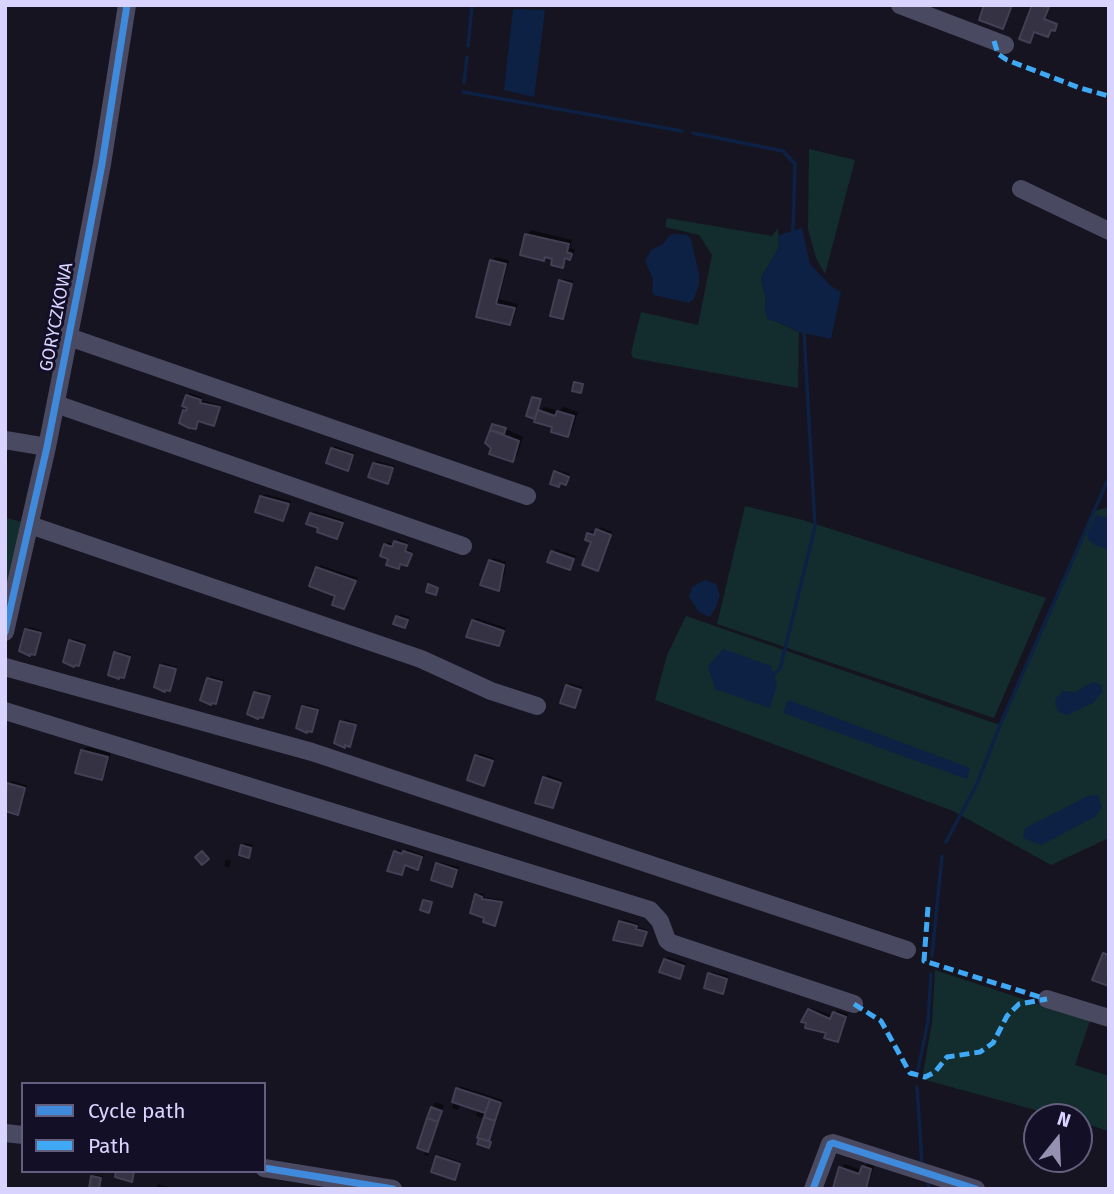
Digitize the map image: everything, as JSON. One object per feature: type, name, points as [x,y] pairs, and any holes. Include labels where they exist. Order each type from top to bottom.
[{"type":"street","name":"GORYCZKOWA","points":[[5,632],[56,404],[102,164],[127,5]]},
{"type":"street","points":[[900,5],[1005,45]]},
{"type":"street","points":[[1021,189],[1109,231]]},
{"type":"street","points":[[69,337],[527,496]]},
{"type":"street","points":[[56,404],[463,546]]},
{"type":"street","points":[[5,440],[47,447]]},
{"type":"street","points":[[30,525],[421,659],[491,691],[537,706]]},
{"type":"street","points":[[5,667],[312,752],[907,950]]},
{"type":"street","points":[[5,711],[650,911],[660,921],[667,940],[671,943],[854,1004]]},
{"type":"street","points":[[1046,999],[1109,1018]]},
{"type":"street","points":[[813,1189],[830,1144],[833,1143],[976,1189]]},
{"type":"street","points":[[266,1168],[393,1189]]},
{"type":"green space","points":[[809,149],[855,160],[825,274],[816,258],[808,229]]},
{"type":"green space","points":[[667,218],[772,236],[778,228],[779,247],[761,278],[766,300],[765,310],[775,321],[799,332],[798,388],[633,358],[631,353],[641,312],[698,325],[712,255],[699,235],[665,227]]},
{"type":"green space","points":[[745,506],[803,520],[1046,598],[994,718],[717,624]]},
{"type":"green space","points":[[1109,507],[1109,838],[1051,865],[953,811],[655,700],[667,655],[686,616],[1000,725],[1094,511]]},
{"type":"green space","points":[[5,518],[28,523],[5,614]]},
{"type":"green space","points":[[935,970],[1090,1021],[1075,1065],[1109,1076],[1109,1131],[1093,1126],[1093,1103],[1023,1103],[1023,1107],[922,1079],[932,1022]]},
{"type":"water","points":[[513,9],[545,10],[534,97],[504,90]]},
{"type":"water","points":[[802,228],[810,264],[831,286],[841,292],[831,339],[799,332],[768,320],[765,310],[766,300],[761,278],[779,247],[779,235]]},
{"type":"water","points":[[670,235],[687,235],[691,239],[699,274],[694,299],[689,303],[654,295],[653,279],[645,261],[651,250],[663,244]]},
{"type":"water","points":[[1096,515],[1109,518],[1109,550],[1093,544],[1088,539],[1087,534]]},
{"type":"water","points":[[705,580],[716,584],[720,595],[710,617],[699,612],[689,597],[692,587]]},
{"type":"water","points":[[723,649],[771,666],[777,685],[770,708],[715,689],[708,666]]},
{"type":"water","points":[[1093,682],[1101,685],[1103,691],[1093,703],[1067,715],[1059,712],[1055,705],[1056,698],[1063,691],[1075,692]]},
{"type":"water","points":[[788,700],[970,768],[967,779],[783,713]]},
{"type":"water","points":[[1098,795],[1102,807],[1095,817],[1041,845],[1023,838],[1025,828],[1088,796]]},
{"type":"building","points":[[984,5],[1012,5],[1003,29],[979,20]]},
{"type":"building","points":[[1032,5],[1049,7],[1044,19],[1057,24],[1055,31],[1051,30],[1048,37],[1034,32],[1030,43],[1019,39]]},
{"type":"building","points":[[525,234],[569,244],[567,252],[572,254],[570,260],[565,258],[563,268],[551,265],[552,259],[545,257],[544,261],[520,255]]},
{"type":"building","points":[[490,260],[506,264],[496,304],[515,308],[510,325],[476,317]]},
{"type":"building","points":[[559,280],[572,284],[563,319],[550,316]]},
{"type":"building","points":[[574,382],[583,384],[581,393],[572,391]]},
{"type":"building","points":[[186,395],[201,400],[200,403],[220,407],[214,426],[198,421],[196,429],[179,423],[183,410],[186,411],[187,408],[182,406]]},
{"type":"building","points":[[532,397],[541,399],[535,419],[526,416]]},
{"type":"building","points":[[538,410],[555,416],[557,411],[574,416],[568,437],[551,432],[552,427],[534,422]]},
{"type":"building","points":[[492,424],[506,428],[504,434],[490,430]]},
{"type":"building","points":[[490,430],[519,441],[513,462],[489,454],[491,448],[485,443]]},
{"type":"building","points":[[331,448],[353,455],[348,471],[326,463]]},
{"type":"building","points":[[373,463],[393,468],[388,484],[368,477]]},
{"type":"building","points":[[554,471],[569,477],[566,485],[560,483],[559,487],[550,484]]},
{"type":"building","points":[[260,496],[289,504],[283,521],[255,512]]},
{"type":"building","points":[[310,513],[343,523],[337,539],[317,532],[318,528],[306,524]]},
{"type":"building","points":[[596,529],[611,535],[598,571],[582,565],[591,542],[585,540],[587,533],[594,535]]},
{"type":"building","points":[[394,541],[407,545],[405,551],[412,554],[407,566],[400,564],[399,569],[386,565],[388,559],[380,556],[384,544],[392,547]]},
{"type":"building","points":[[551,551],[574,559],[570,570],[547,562]]},
{"type":"building","points":[[489,560],[504,565],[499,591],[480,585]]},
{"type":"building","points":[[316,567],[356,581],[344,609],[332,605],[335,596],[309,586]]},
{"type":"building","points":[[428,584],[438,588],[436,595],[426,592]]},
{"type":"building","points":[[396,616],[408,620],[405,628],[393,624]]},
{"type":"building","points":[[472,620],[504,631],[499,646],[466,637]]},
{"type":"building","points":[[25,629],[41,633],[35,655],[30,656],[19,651]]},
{"type":"building","points":[[69,640],[85,645],[79,666],[74,667],[63,662]]},
{"type":"building","points":[[114,652],[130,657],[124,678],[108,675]]},
{"type":"building","points":[[160,665],[176,669],[170,691],[165,692],[154,687]]},
{"type":"building","points":[[207,678],[222,682],[216,704],[211,705],[200,700]]},
{"type":"building","points":[[566,685],[581,690],[575,708],[560,703]]},
{"type":"building","points":[[254,692],[270,696],[263,718],[258,719],[247,714]]},
{"type":"building","points":[[302,706],[318,710],[312,732],[307,733],[296,728]]},
{"type":"building","points":[[340,721],[356,725],[350,747],[345,745],[345,748],[334,743]]},
{"type":"building","points":[[81,750],[108,757],[102,780],[75,773]]},
{"type":"building","points":[[475,755],[493,761],[484,786],[467,780]]},
{"type":"building","points":[[543,777],[561,783],[553,808],[535,803]]},
{"type":"building","points":[[7,783],[25,788],[18,815],[5,811]]},
{"type":"building","points":[[241,845],[251,848],[249,858],[239,855]]},
{"type":"building","points":[[202,851],[209,859],[202,865],[195,857]]},
{"type":"building","points":[[394,851],[422,857],[418,870],[405,865],[402,875],[387,871]]},
{"type":"building","points":[[436,863],[457,870],[452,887],[431,880]]},
{"type":"building","points":[[475,894],[482,899],[502,902],[495,926],[470,913]]},
{"type":"building","points":[[423,900],[432,902],[429,913],[420,910]]},
{"type":"building","points":[[619,921],[647,932],[642,946],[613,940]]},
{"type":"building","points":[[1103,953],[1109,955],[1109,986],[1092,980]]},
{"type":"building","points":[[664,959],[684,966],[680,979],[659,972]]},
{"type":"building","points":[[708,973],[727,979],[723,994],[704,988]]},
{"type":"building","points":[[808,1009],[830,1019],[833,1012],[846,1017],[838,1042],[824,1038],[826,1033],[805,1028],[806,1023],[801,1022]]},
{"type":"building","points":[[456,1088],[490,1099],[485,1113],[452,1102]]},
{"type":"building","points":[[490,1099],[501,1103],[495,1121],[484,1117]]},
{"type":"building","points":[[431,1107],[442,1111],[438,1122],[427,1118]]},
{"type":"building","points":[[484,1117],[495,1121],[489,1141],[477,1138]]},
{"type":"building","points":[[427,1118],[438,1122],[428,1152],[417,1148]]},
{"type":"building","points":[[479,1138],[491,1142],[489,1148],[477,1144]]},
{"type":"building","points":[[436,1156],[460,1164],[455,1180],[431,1172]]},
{"type":"building","points":[[862,1166],[871,1169],[866,1189],[833,1188],[839,1167],[859,1174]]},
{"type":"building","points":[[116,1173],[134,1173],[132,1182],[115,1177]]},
{"type":"building","points":[[91,1176],[101,1178],[99,1189],[89,1189]]},
{"type":"waterway","points":[[468,46],[472,5]]},
{"type":"waterway","points":[[464,83],[467,57]]},
{"type":"waterway","points":[[463,92],[682,131]]},
{"type":"waterway","points":[[693,133],[783,151],[795,164],[793,231]]},
{"type":"waterway","points":[[774,674],[780,669],[815,527],[804,332]]},
{"type":"waterway","points":[[946,842],[977,784],[1000,725],[1109,477]]},
{"type":"waterway","points":[[932,956],[942,856]]},
{"type":"waterway","points":[[918,1069],[928,1022],[931,974]]},
{"type":"waterway","points":[[917,1087],[922,1164]]},
{"type":"waterway","points":[[928,1183],[929,1189]]},
{"type":"marked path","points":[[994,41],[998,54],[1007,60],[1080,88],[1109,96]]},
{"type":"marked path","points":[[928,907],[924,961],[1043,998]]},
{"type":"marked path","points":[[854,1004],[881,1021],[910,1073],[925,1077],[935,1072],[947,1057],[980,1052],[993,1043],[1007,1016],[1019,1004],[1047,999]]},
{"type":"cycle path","points":[[5,632],[47,447],[84,259],[127,5]]},
{"type":"cycle path","points":[[813,1189],[830,1144],[833,1143],[976,1189]]},
{"type":"cycle path","points":[[266,1168],[393,1189]]}]
